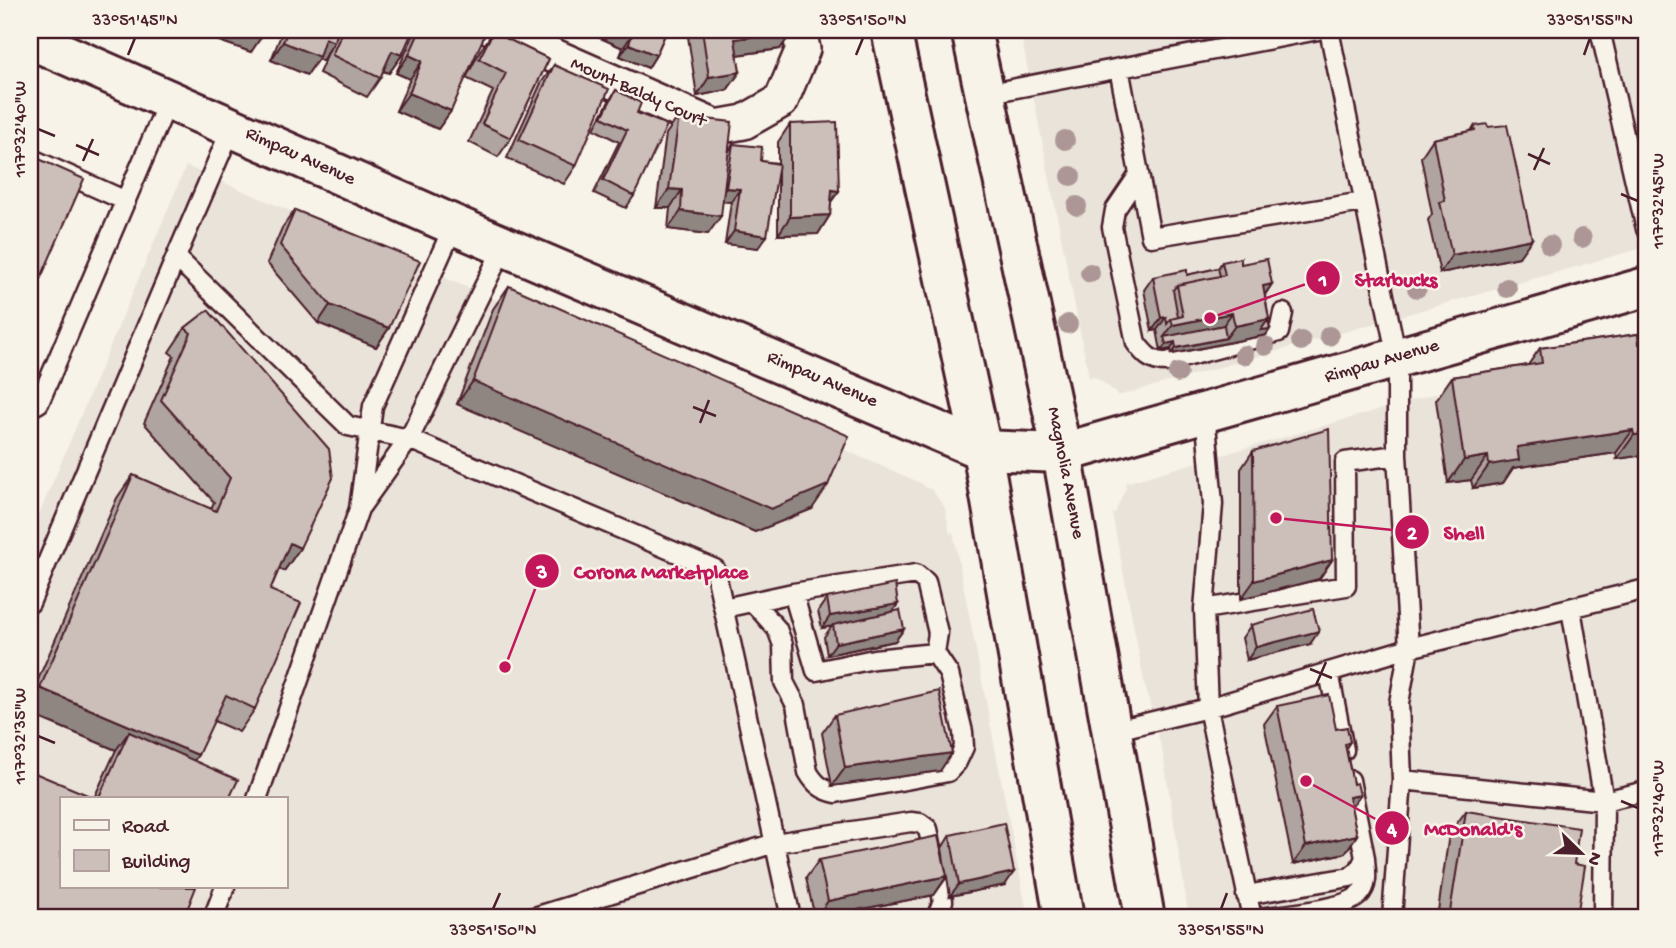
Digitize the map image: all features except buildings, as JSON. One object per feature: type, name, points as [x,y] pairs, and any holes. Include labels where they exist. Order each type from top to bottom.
[{"type":"main road","points":[[891,30],[982,450],[1064,918]]},
{"type":"main road","name":"Magnolia Avenue","points":[[971,30],[1062,453],[1145,918]]},
{"type":"main road","name":"Rimpau Avenue","points":[[30,39],[454,225],[982,450],[1062,453],[1646,287]]},
{"type":"street","name":"Mount Baldy Court","points":[[495,30],[716,127],[744,122],[781,101],[803,49],[799,30]]},
{"type":"lane","points":[[985,94],[1318,30]]},
{"type":"lane","points":[[1329,30],[1396,358],[1397,455],[1409,648],[1399,702],[1402,780],[1388,917]]},
{"type":"lane","points":[[1600,30],[1646,229]]},
{"type":"lane","points":[[1119,68],[1151,237],[1363,202]]},
{"type":"lane","points":[[30,408],[39,403],[169,99]]},
{"type":"lane","points":[[30,603],[232,127]]},
{"type":"lane","points":[[30,158],[126,201]]},
{"type":"lane","points":[[1138,176],[1115,210],[1112,227],[1136,343],[1144,353],[1155,362],[1167,362],[1279,332],[1283,313]]},
{"type":"lane","points":[[258,797],[359,509],[373,405],[454,225]]},
{"type":"lane","points":[[359,509],[409,439],[504,246]]},
{"type":"lane","points":[[176,257],[348,426],[409,439],[715,569],[792,918]]},
{"type":"lane","points":[[1205,412],[1213,504],[1204,609],[1208,708],[1252,918]]},
{"type":"lane","points":[[1204,609],[1346,586],[1345,462],[1397,455]]},
{"type":"lane","points":[[724,608],[793,593],[916,574],[926,582],[938,633],[936,653],[949,674],[963,732],[964,747],[957,762],[948,772],[836,793],[824,790],[813,782],[808,772],[796,705],[784,682],[783,645],[777,629],[753,602]]},
{"type":"lane","points":[[1112,731],[1208,708],[1409,648],[1646,589]]},
{"type":"lane","points":[[793,593],[816,671],[874,660],[936,653]]},
{"type":"lane","points":[[1571,608],[1604,801],[1603,918]]},
{"type":"lane","points":[[1258,918],[1340,905],[1359,896],[1366,883],[1365,858],[1329,672]]},
{"type":"lane","points":[[1402,780],[1604,801],[1646,791]]},
{"type":"lane","points":[[531,918],[775,843],[911,822],[920,823],[928,829],[943,901],[936,918]]},
{"type":"lane","points":[[1246,895],[1350,877],[1359,870],[1365,858]]},
{"type":"lane","points":[[213,918],[226,888]]},
{"type":"shaded area","points":[[1020,30],[1646,30],[1646,247],[1118,396],[1095,377],[1089,377]]},
{"type":"shaded area","points":[[186,166],[923,484],[932,490],[945,508],[950,534],[953,532],[1028,918],[30,918],[30,536]]},
{"type":"shaded area","points":[[1646,333],[1646,918],[1189,918],[1163,754],[1145,686],[1112,513],[1115,513],[1126,487],[1125,483]]},
{"type":"place","name":"Starbucks","points":[[1210,318]]},
{"type":"place","name":"Shell","points":[[1276,518]]},
{"type":"place","name":"Corona Marketplace","points":[[505,667]]},
{"type":"place","name":"McDonald's","points":[[1306,781]]}]
